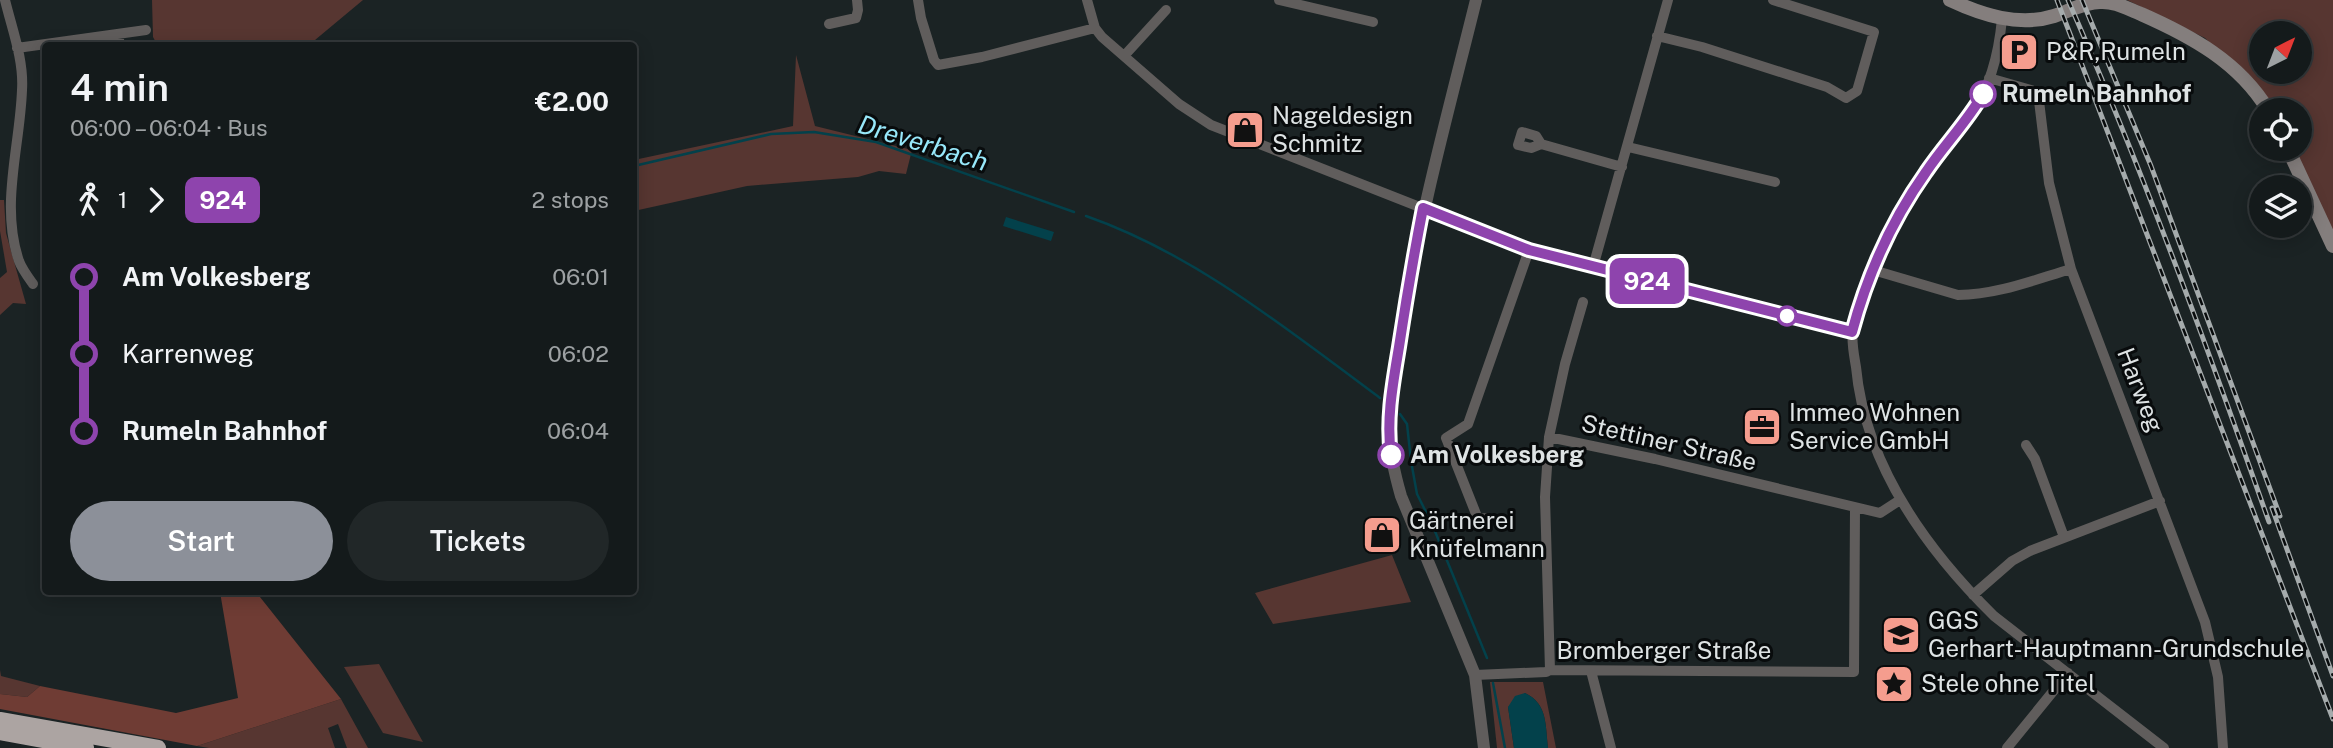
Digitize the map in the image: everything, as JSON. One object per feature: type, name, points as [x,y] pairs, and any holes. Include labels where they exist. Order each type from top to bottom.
[{"type":"highway","points":[[0,720],[158,748]]},
{"type":"highway","points":[[0,733],[86,748]]},
{"type":"main road","points":[[1950,0],[2002,19],[2026,20],[2050,17],[2089,3],[2105,1],[2148,17],[2202,43],[2231,66],[2258,98]]},
{"type":"main road","points":[[2294,161],[2333,246]]},
{"type":"street","points":[[5,0],[18,48],[22,88],[9,200],[13,240],[22,267],[33,284]]},
{"type":"street","points":[[829,24],[856,18],[857,0]]},
{"type":"street","points":[[918,0],[934,60],[939,65],[982,57],[1095,28]]},
{"type":"street","points":[[1087,0],[1095,28],[1179,104],[1211,125],[1529,250],[1852,332]]},
{"type":"street","points":[[1279,0],[1323,5],[1373,22]]},
{"type":"street","points":[[1476,0],[1423,208],[1391,395],[1389,431],[1394,470],[1412,525],[1475,676],[1484,748]]},
{"type":"street","points":[[1593,267],[1668,0]]},
{"type":"street","points":[[1657,36],[1702,47],[1827,87],[1846,98],[1857,91],[1874,32],[1773,0]]},
{"type":"street","points":[[1124,56],[1166,10]]},
{"type":"street","points":[[2002,19],[1989,78],[1973,112],[1926,171],[1872,270],[1852,332],[1858,391],[1886,475],[1930,542],[1973,595],[1994,616],[2164,748]]},
{"type":"street","points":[[60,42],[146,30]]},
{"type":"street","points":[[117,34],[120,42]]},
{"type":"street","points":[[18,48],[42,45]]},
{"type":"street","name":"Harweg","points":[[1989,78],[2031,90],[2038,96],[2049,183],[2071,270],[2194,592],[2211,649],[2221,703],[2223,748]]},
{"type":"street","points":[[1541,144],[1622,167]]},
{"type":"street","points":[[1628,147],[1775,182]]},
{"type":"street","points":[[1488,518],[1478,519],[1447,438],[1468,424],[1529,250]]},
{"type":"street","points":[[1872,270],[1958,295],[1989,292],[2071,270]]},
{"type":"street","points":[[1550,670],[1545,503],[1549,437],[1565,364],[1583,302]]},
{"type":"street","name":"Stettiner Straße","points":[[1549,437],[1655,459],[1880,513],[1900,499]]},
{"type":"street","points":[[2025,445],[2035,459],[2064,537]]},
{"type":"street","points":[[1973,595],[2012,561],[2064,537],[2160,501]]},
{"type":"street","name":"Bromberger Straße","points":[[1475,676],[1550,670],[1854,672],[1855,508]]},
{"type":"street","points":[[1591,671],[1611,748]]},
{"type":"street","points":[[2007,748],[2068,673]]},
{"type":"shaded area","points":[[152,0],[363,0],[313,42],[156,42],[153,37]]},
{"type":"shaded area","points":[[2127,0],[2333,0],[2333,233],[2312,188],[2312,175],[2306,175],[2300,161],[2312,161],[2312,98],[2263,98],[2250,84],[2312,84],[2312,21],[2249,21],[2249,83],[2205,38]]},
{"type":"shaded area","points":[[796,55],[815,126],[912,150],[906,174],[879,171],[858,177],[747,186],[637,210],[637,159],[793,126]]},
{"type":"shaded area","points":[[0,200],[4,200],[6,233],[26,304],[13,303],[0,315],[0,278],[7,272],[0,231]]},
{"type":"shaded area","points":[[1392,555],[1411,602],[1273,624],[1255,593]]},
{"type":"shaded area","points":[[221,595],[258,595],[341,699],[197,746],[0,709],[0,694],[27,697],[40,686],[176,713],[238,698]]},
{"type":"shaded area","points":[[379,664],[423,742],[383,733],[344,667]]},
{"type":"shaded area","points":[[0,670],[1,676],[40,686],[27,697],[0,694]]},
{"type":"shaded area","points":[[1490,682],[1543,682],[1556,748],[1548,748],[1542,709],[1525,693],[1508,707],[1514,748],[1497,748]]},
{"type":"shaded area","points":[[341,699],[368,748],[347,748],[338,724],[328,728],[335,748],[197,746]]},
{"type":"water","points":[[1006,217],[1054,232],[1051,241],[1003,226]]},
{"type":"water","points":[[1525,693],[1542,709],[1548,748],[1514,748],[1508,707],[1515,696]]},
{"type":"waterway","name":"Dreverbach","points":[[637,165],[771,134],[814,132],[876,142],[1074,212]]},
{"type":"waterway","name":"Dreverbach","points":[[1086,216],[1126,232],[1203,272],[1380,398]]},
{"type":"waterway","name":"Dreverbach","points":[[1400,414],[1407,424],[1417,494],[1487,658]]},
{"type":"waterway","name":"Dreverbach","points":[[1493,683],[1505,748]]},
{"type":"railway","points":[[2057,0],[2333,719]]},
{"type":"railway","points":[[2068,0],[2173,259],[2269,522]]},
{"type":"railway","points":[[2082,0],[2151,166],[2280,516]]},
{"type":"railway","points":[[2272,508],[2333,676]]},
{"type":"bus line","name":"924","points":[[1391,455],[1391,395],[1423,208],[1529,250],[1852,332],[1872,270],[1908,201],[1926,171],[1959,131],[1983,94]]},
{"type":"place","name":"P&R,Rumeln","points":[[2019,52]]},
{"type":"place","name":"Rumeln Bahnhof","points":[[1983,94]]},
{"type":"place","name":"Nageldesign Schmitz","points":[[1245,130]]},
{"type":"place","name":"Immeo Wohnen Service GmbH","points":[[1762,427]]},
{"type":"place","name":"Am Volkesberg","points":[[1391,455]]},
{"type":"place","name":"Gärtnerei Knüfelmann","points":[[1382,535]]},
{"type":"place","name":"GGS Gerhart-Hauptmann-Grundschule","points":[[1901,635]]},
{"type":"place","name":"Stele ohne Titel","points":[[1894,684]]}]
